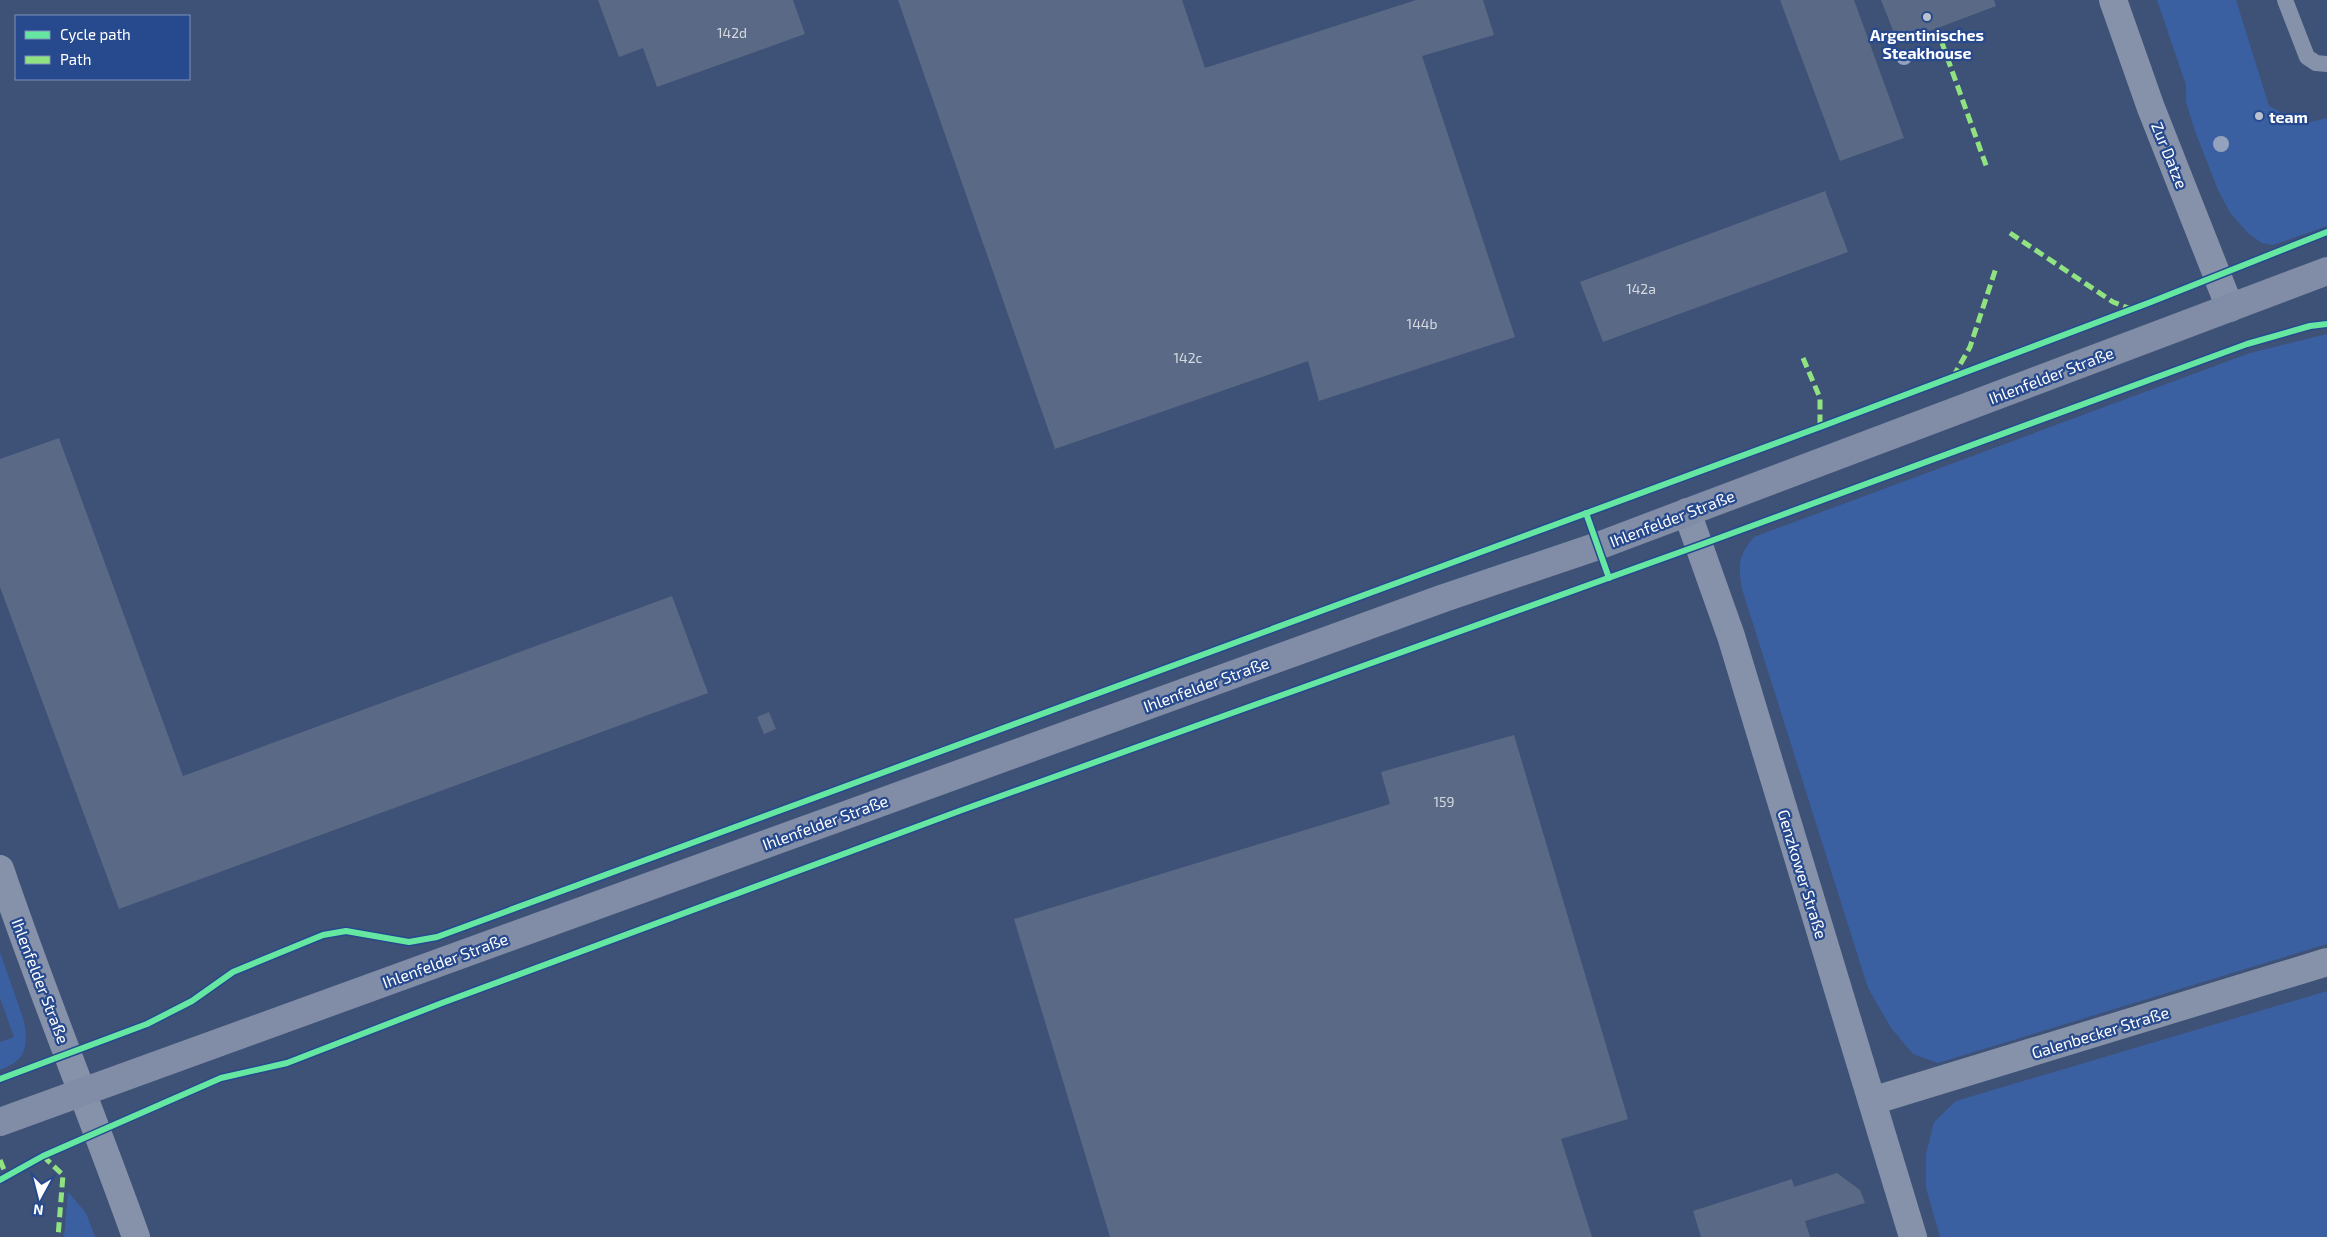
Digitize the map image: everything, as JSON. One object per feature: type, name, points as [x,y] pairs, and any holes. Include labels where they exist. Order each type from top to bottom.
[{"type":"main road","name":"Ihlenfelder Straße","points":[[0,1122],[1406,612],[1598,546],[2327,271]]},
{"type":"street","name":"Zur Datze","points":[[2113,0],[2151,108],[2230,308]]},
{"type":"street","name":"Genzkower Straße","points":[[1688,512],[1731,636],[1913,1237]]},
{"type":"street","name":"Ihlenfelder Straße","points":[[0,869],[27,950],[83,1092]]},
{"type":"street","name":"Galenbecker Straße","points":[[1872,1101],[2327,962]]},
{"type":"street","points":[[83,1092],[136,1237]]},
{"type":"lane","points":[[2285,0],[2307,57],[2316,63],[2327,64]]},
{"type":"shaded area","name":"team","points":[[2157,0],[2236,0],[2269,106],[2303,124],[2327,118],[2327,226],[2273,245],[2262,243],[2249,234],[2231,214],[2218,190],[2195,131],[2186,102],[2186,85]]},
{"type":"shaded area","points":[[2327,334],[2327,944],[1938,1063],[1913,1054],[1891,1028],[1868,988],[1742,589],[1740,567],[1742,555],[1754,537],[2250,353]]},
{"type":"shaded area","points":[[0,952],[24,1021],[26,1038],[24,1052],[21,1057],[16,1062],[0,1070],[0,1042],[14,1037],[0,998]]},
{"type":"shaded area","points":[[2327,991],[2327,1237],[1940,1237],[1926,1188],[1926,1154],[1934,1122],[1956,1101]]},
{"type":"shaded area","points":[[68,1192],[86,1213],[95,1237],[64,1237]]},
{"type":"building","points":[[598,0],[793,0],[805,34],[657,87],[643,48],[619,57]]},
{"type":"building","points":[[898,0],[1182,0],[1205,68],[1416,0],[1483,0],[1494,35],[1422,56],[1515,337],[1319,401],[1308,361],[1055,449]]},
{"type":"building","points":[[1780,0],[1854,0],[1904,138],[1840,161]]},
{"type":"building","name":"Argentinisches Steakhouse","points":[[1881,0],[1994,0],[1996,6],[1898,43]]},
{"type":"building","points":[[1825,191],[1848,252],[1603,342],[1580,282]]},
{"type":"building","points":[[59,438],[183,776],[672,596],[708,693],[119,909],[0,587],[0,459]]},
{"type":"building","points":[[769,712],[776,729],[764,734],[757,717]]},
{"type":"building","points":[[1514,735],[1628,1119],[1561,1139],[1592,1237],[1110,1237],[1014,919],[1390,804],[1381,772]]},
{"type":"building","points":[[1837,1173],[1860,1190],[1865,1203],[1805,1221],[1810,1237],[1701,1237],[1693,1211],[1792,1179],[1794,1187]]},
{"type":"marked path","points":[[1937,29],[1987,168]]},
{"type":"marked path","points":[[2010,233],[2113,302],[2131,309]]},
{"type":"marked path","points":[[1953,377],[1970,347],[1996,268]]},
{"type":"marked path","points":[[1803,358],[1820,398],[1820,427]]},
{"type":"marked path","points":[[43,1156],[63,1175],[58,1237]]},
{"type":"marked path","points":[[0,1160],[7,1177]]},
{"type":"cycle path","points":[[0,1079],[147,1024],[192,1001],[233,972],[323,935],[346,931],[409,942],[437,937],[1820,427],[2151,302],[2327,232]]},
{"type":"cycle path","points":[[0,1180],[43,1156],[221,1078],[287,1063],[442,1003],[962,810],[1700,545],[2247,344],[2310,326],[2327,324]]},
{"type":"cycle path","points":[[1586,513],[1609,578]]},
{"type":"place","name":"Argentinisches Steakhouse","points":[[1927,17]]},
{"type":"place","name":"team","points":[[2259,116]]}]
